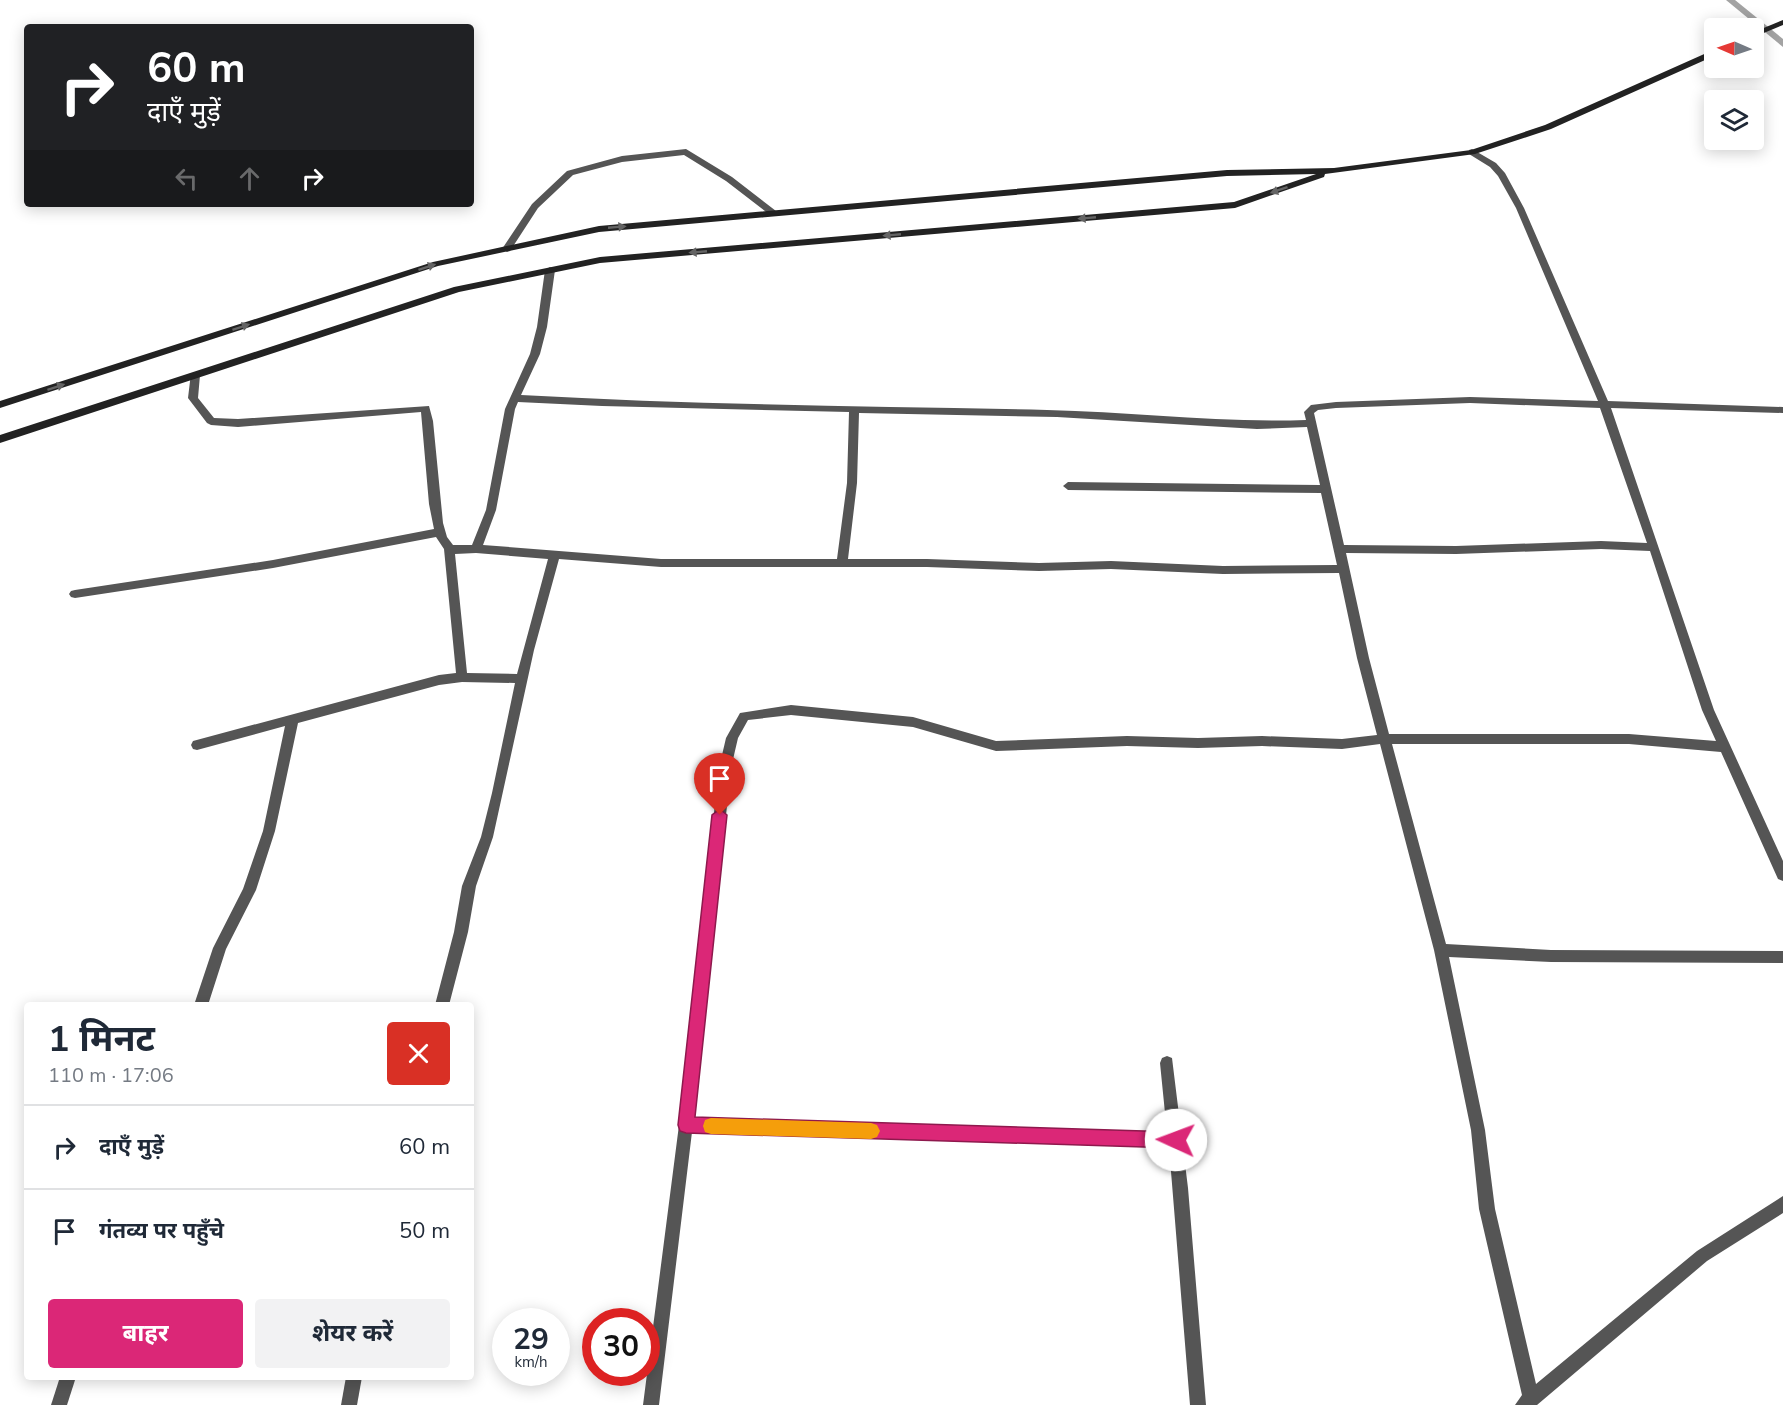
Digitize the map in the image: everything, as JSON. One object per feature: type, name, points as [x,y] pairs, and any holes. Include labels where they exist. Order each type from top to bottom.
[{"type":"main road","points":[[1764,31],[1783,22]]},
{"type":"main road","points":[[0,405],[436,264],[599,229],[1227,173],[1334,171],[1472,152],[1548,127],[1704,57]]},
{"type":"main road","points":[[0,439],[457,289],[550,270],[600,260],[1235,205],[1334,171]]},
{"type":"street","points":[[507,249],[535,206],[570,172],[622,159],[686,152],[729,179],[773,213]]},
{"type":"street","points":[[1472,152],[1493,165],[1502,175],[1520,208],[1605,406],[1701,689],[1724,747],[1783,875]]},
{"type":"street","points":[[476,549],[491,510],[505,432],[515,398],[535,354],[542,327],[550,270]]},
{"type":"street","points":[[195,375],[194,398],[211,421],[238,423],[425,408],[430,424],[436,516],[449,549],[462,677]]},
{"type":"street","points":[[515,398],[602,403],[1057,414],[1234,424],[1312,423]]},
{"type":"street","points":[[1781,1208],[1702,1256],[1527,1402],[1487,1209],[1478,1130],[1441,950],[1384,740],[1312,423],[1311,409],[1336,405],[1470,400],[1783,410]]},
{"type":"street","points":[[842,563],[852,483],[854,408]]},
{"type":"street","points":[[1068,486],[1327,489]]},
{"type":"street","points":[[75,594],[273,564],[441,532]]},
{"type":"street","points":[[1341,549],[1456,550],[1601,545],[1654,547]]},
{"type":"street","points":[[449,549],[555,554],[660,563],[1345,569]]},
{"type":"street","points":[[443,1002],[461,932],[469,886],[487,837],[522,679],[555,554]]},
{"type":"street","points":[[197,745],[439,680],[462,677],[522,679]]},
{"type":"street","points":[[651,1405],[686,1125],[725,768],[732,738],[744,716],[791,710],[913,722],[996,746],[1127,741],[1198,743],[1262,741],[1342,744],[1384,740],[1629,739],[1724,747]]},
{"type":"street","points":[[202,1002],[220,948],[249,890],[269,831],[293,719]]},
{"type":"street","points":[[1441,950],[1551,956],[1783,957]]},
{"type":"street","points":[[1167,1063],[1176,1140],[1198,1405]]},
{"type":"street","points":[[686,1125],[1176,1140]]},
{"type":"street","points":[[58,1405],[67,1380]]},
{"type":"street","points":[[349,1405],[353,1380]]},
{"type":"waterway","points":[[1730,0],[1783,44]]},
{"type":"slow traffic","points":[[711,1126],[871,1131]]},
{"type":"route","points":[[720,815],[686,1125],[1176,1140]]}]
